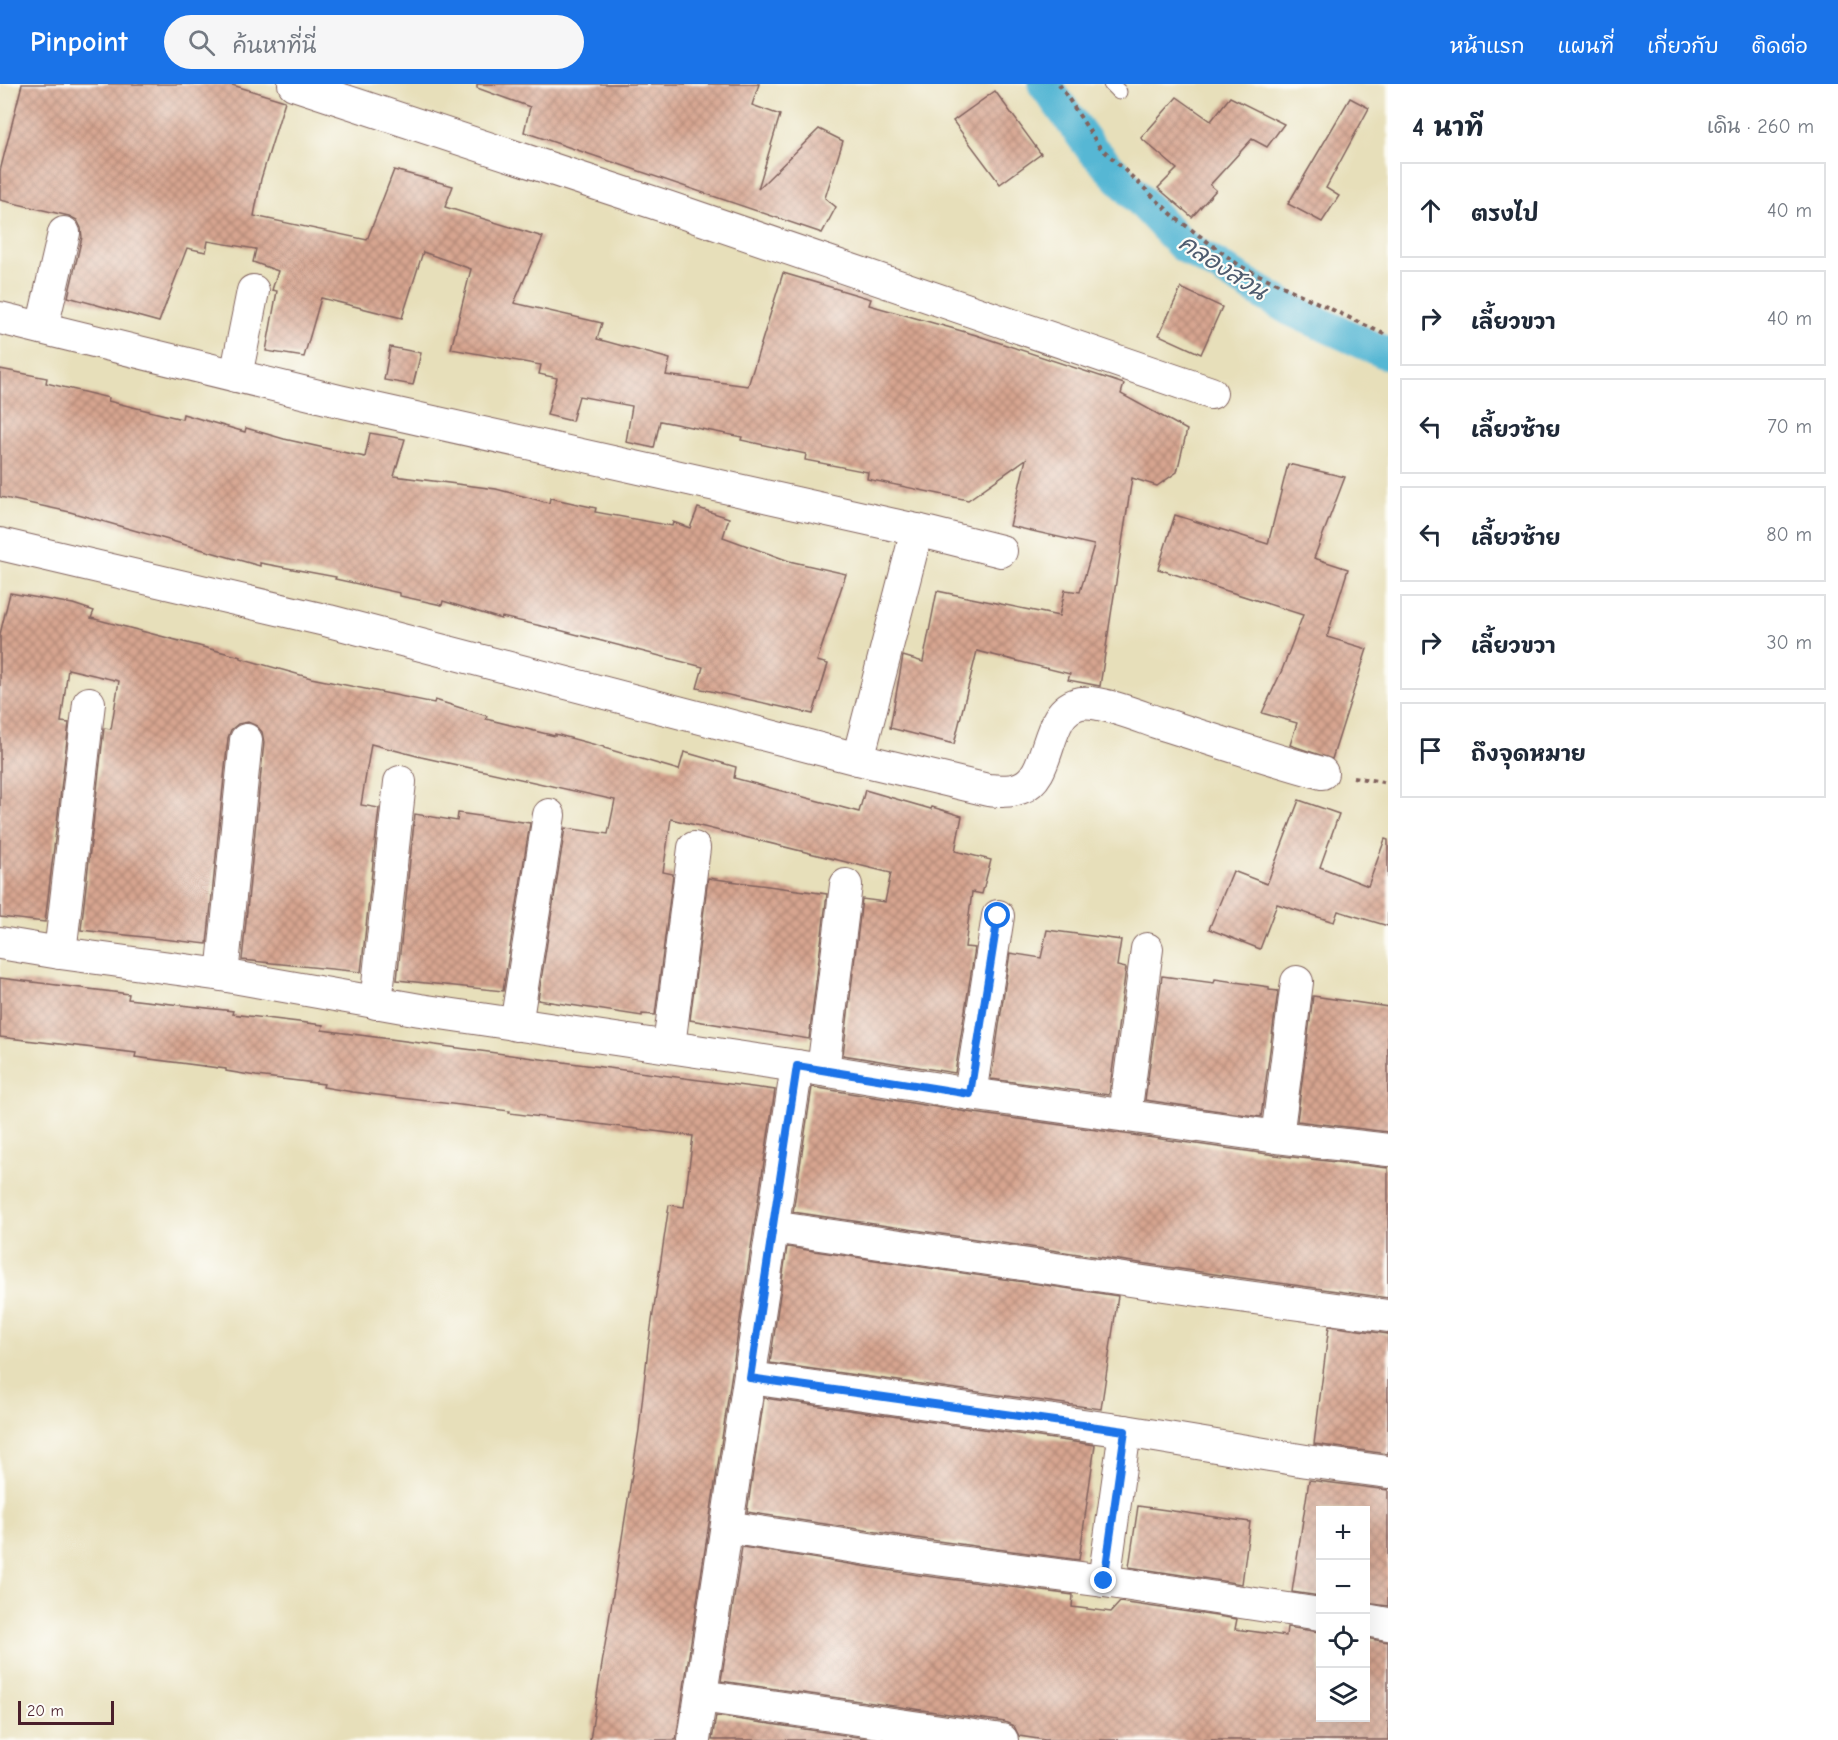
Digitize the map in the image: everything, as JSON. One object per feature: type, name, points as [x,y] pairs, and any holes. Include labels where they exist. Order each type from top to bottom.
[{"type":"street","points":[[294,84],[667,207],[1211,393]]},
{"type":"street","points":[[42,328],[64,233]]},
{"type":"street","points":[[236,376],[253,291]]},
{"type":"street","points":[[0,318],[339,401],[1001,551]]},
{"type":"street","points":[[858,759],[916,530]]},
{"type":"street","points":[[0,544],[329,621],[858,759],[988,790],[1014,790],[1032,781],[1058,721],[1064,712],[1082,703],[1093,703],[1322,773]]},
{"type":"street","points":[[60,953],[89,702]]},
{"type":"street","points":[[222,975],[246,740]]},
{"type":"street","points":[[376,1003],[400,782]]},
{"type":"street","points":[[516,1025],[549,815]]},
{"type":"street","points":[[669,1046],[694,848]]},
{"type":"street","points":[[694,1740],[772,1227],[810,1068],[846,885]]},
{"type":"street","points":[[970,1094],[998,916]]},
{"type":"street","points":[[0,943],[222,975],[376,1003],[669,1046],[970,1094],[1277,1137],[1388,1150]]},
{"type":"street","points":[[1125,1115],[1147,949]]},
{"type":"street","points":[[1277,1137],[1297,982]]},
{"type":"street","points":[[772,1227],[1388,1316]]},
{"type":"street","points":[[750,1378],[1125,1431],[1388,1472]]},
{"type":"street","points":[[1104,1581],[1125,1431]]},
{"type":"street","points":[[726,1527],[1316,1613]]},
{"type":"street","points":[[1370,1621],[1388,1623]]},
{"type":"street","points":[[701,1696],[1002,1740]]},
{"type":"path","points":[[1059,84],[1099,146],[1177,219],[1240,266],[1388,336]]},
{"type":"building","points":[[22,84],[229,84],[285,101],[261,179],[254,216],[367,240],[394,170],[453,186],[445,207],[543,237],[514,303],[602,323],[597,339],[670,359],[666,375],[748,386],[783,273],[871,299],[869,305],[976,335],[1124,384],[1121,394],[1187,430],[1177,472],[1157,486],[1132,478],[1100,686],[1068,680],[1070,674],[977,651],[954,744],[890,728],[903,656],[923,662],[937,591],[1059,616],[1065,590],[1080,592],[1094,545],[1010,526],[1026,459],[968,500],[867,479],[868,472],[805,460],[806,454],[741,440],[742,437],[660,421],[654,448],[626,442],[632,406],[579,396],[572,421],[547,415],[557,378],[539,374],[541,365],[451,349],[471,269],[423,252],[402,318],[321,298],[304,357],[266,351],[277,291],[272,290],[278,271],[253,262],[256,249],[208,241],[206,252],[187,248],[159,322],[68,297],[82,237],[77,220],[69,216],[0,200],[0,171]]},
{"type":"building","points":[[477,84],[759,84],[752,105],[780,115],[758,189],[819,129],[843,141],[825,198],[836,207],[822,233],[524,132],[530,107],[477,88]]},
{"type":"building","points":[[995,91],[1041,154],[1000,184],[953,121]]},
{"type":"building","points":[[1177,97],[1211,121],[1230,97],[1284,124],[1267,147],[1252,139],[1210,185],[1216,190],[1192,217],[1158,188],[1177,169],[1141,138]]},
{"type":"building","points":[[1350,98],[1369,108],[1326,188],[1339,196],[1322,222],[1288,204]]},
{"type":"building","points":[[1181,288],[1222,307],[1201,354],[1159,335]]},
{"type":"building","points":[[390,347],[421,353],[413,385],[384,380]]},
{"type":"building","points":[[0,369],[47,378],[46,383],[182,419],[183,414],[245,432],[246,428],[365,457],[370,433],[405,439],[394,476],[496,489],[549,503],[550,498],[596,508],[595,512],[672,526],[673,522],[690,528],[698,508],[729,518],[723,537],[789,561],[846,574],[817,661],[828,664],[813,714],[697,688],[703,667],[559,630],[502,617],[501,619],[443,601],[442,605],[335,579],[336,577],[260,563],[260,566],[70,512],[0,497]]},
{"type":"building","points":[[1288,464],[1345,477],[1314,558],[1348,569],[1327,637],[1367,649],[1332,759],[1290,745],[1297,723],[1262,713],[1282,670],[1303,615],[1158,569],[1175,515],[1268,544]]},
{"type":"building","points":[[10,593],[73,604],[94,611],[91,618],[241,657],[311,678],[434,703],[435,700],[487,716],[486,719],[555,736],[555,734],[679,770],[684,752],[736,767],[734,778],[859,812],[865,790],[962,816],[955,851],[991,860],[982,894],[972,892],[965,947],[975,948],[955,1073],[843,1055],[862,899],[885,902],[891,873],[671,819],[663,872],[673,874],[655,1015],[642,1014],[642,1016],[538,1000],[565,828],[608,834],[615,800],[371,744],[361,805],[379,808],[361,972],[242,960],[264,742],[262,732],[257,726],[248,722],[238,724],[231,730],[228,738],[207,944],[81,930],[104,728],[111,729],[119,681],[68,669],[61,722],[69,723],[45,922],[0,917],[0,634]]},
{"type":"building","points":[[1299,800],[1339,814],[1320,867],[1368,886],[1385,839],[1388,840],[1388,926],[1338,911],[1334,922],[1277,904],[1260,949],[1209,929],[1233,871],[1267,884]]},
{"type":"building","points":[[458,813],[530,823],[503,991],[397,980],[415,814],[457,821]]},
{"type":"building","points":[[708,878],[827,894],[809,1039],[690,1020]]},
{"type":"building","points":[[1047,930],[1121,940],[1117,966],[1126,968],[1109,1095],[991,1079],[1010,953],[1041,958]]},
{"type":"building","points":[[1162,976],[1214,983],[1215,979],[1269,987],[1269,990],[1278,991],[1261,1117],[1145,1100]]},
{"type":"building","points":[[0,978],[129,994],[128,999],[233,1011],[232,1014],[323,1025],[322,1030],[775,1090],[676,1740],[590,1740],[639,1430],[648,1348],[669,1205],[684,1207],[693,1136],[353,1092],[323,1087],[324,1084],[135,1057],[136,1053],[0,1037]]},
{"type":"building","points":[[1313,996],[1388,1007],[1388,1132],[1297,1121]]},
{"type":"building","points":[[812,1087],[967,1112],[1275,1155],[1388,1168],[1388,1298],[793,1212]]},
{"type":"building","points":[[787,1247],[1118,1296],[1101,1409],[770,1363]]},
{"type":"building","points":[[1329,1326],[1388,1334],[1388,1454],[1314,1444]]},
{"type":"building","points":[[764,1398],[1095,1445],[1079,1560],[747,1512]]},
{"type":"building","points":[[1309,1480],[1388,1490],[1388,1606],[1370,1604],[1370,1506],[1316,1506],[1316,1595],[1292,1592]]},
{"type":"building","points":[[1138,1506],[1250,1522],[1242,1584],[1129,1567]]},
{"type":"building","points":[[742,1547],[918,1575],[1073,1595],[1072,1607],[1111,1612],[1120,1602],[1237,1619],[1235,1629],[1286,1636],[1287,1627],[1316,1631],[1316,1722],[1370,1722],[1370,1639],[1388,1642],[1388,1740],[1045,1740],[1019,1736],[1014,1726],[1005,1722],[721,1681]]},
{"type":"building","points":[[716,1716],[878,1740],[712,1740]]},
{"type":"waterway","name":"คลองสวน","points":[[1044,84],[1091,148],[1182,245],[1291,310],[1388,354]]},
{"type":"route","points":[[998,916],[970,1094],[797,1066],[750,1378],[1125,1431],[1104,1581]]}]
